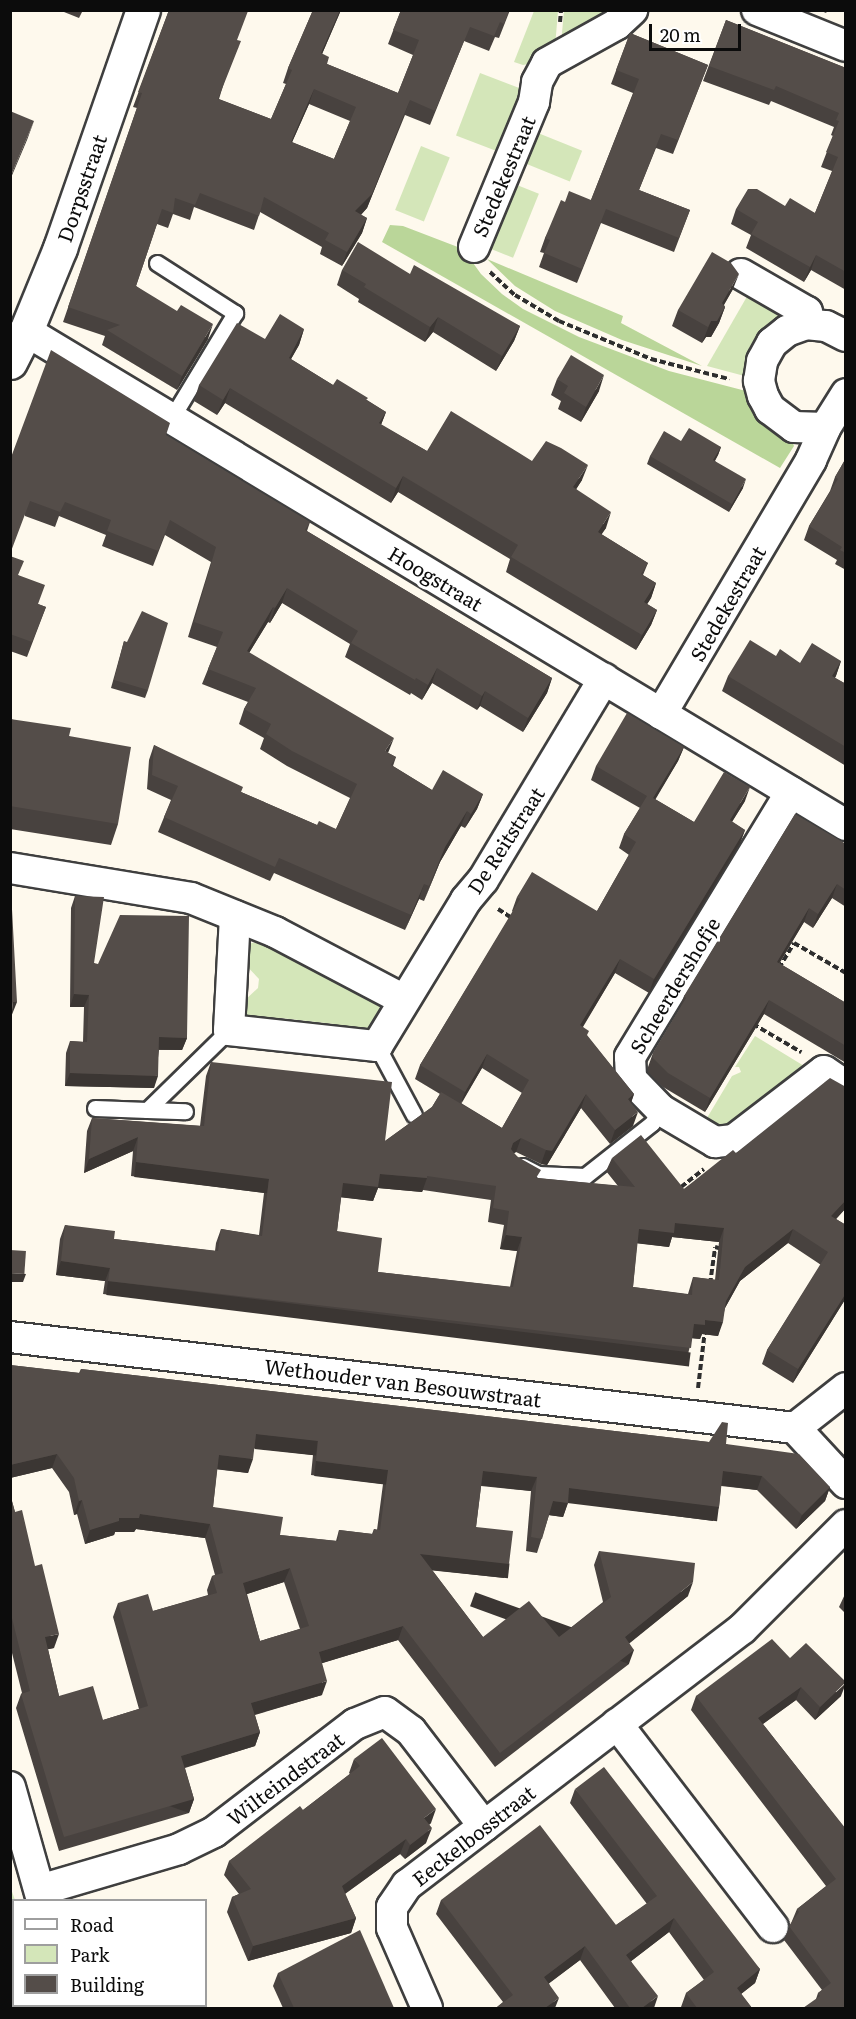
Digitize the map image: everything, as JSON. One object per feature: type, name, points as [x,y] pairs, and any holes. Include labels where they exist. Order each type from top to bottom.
[{"type":"street","name":"Dorpsstraat","points":[[10,362],[26,331],[60,248],[143,10]]},
{"type":"street","name":"Stedekestraat","points":[[474,248],[534,102],[537,82],[547,63],[617,24],[632,10]]},
{"type":"street","points":[[757,10],[846,46]]},
{"type":"street","points":[[741,274],[807,312],[806,324]]},
{"type":"street","points":[[825,429],[795,427],[781,420],[770,409],[759,381],[762,361],[772,343],[787,330],[806,324],[826,326],[846,336]]},
{"type":"street","name":"Hoogstraat","points":[[26,331],[846,825]]},
{"type":"street","name":"Stedekestraat","points":[[661,714],[811,460],[825,429],[846,394]]},
{"type":"street","name":"De Reitstraat","points":[[377,1046],[471,894],[483,880],[604,679]]},
{"type":"street","name":"Scheerdershofje","points":[[791,792],[630,1057],[631,1079],[661,1110],[715,1142],[734,1140],[835,1079]]},
{"type":"street","points":[[10,868],[191,898],[275,932],[404,1000]]},
{"type":"street","points":[[235,916],[229,1030],[377,1046]]},
{"type":"street","name":"Wethouder van Besouwstraat","points":[[10,1337],[795,1428]]},
{"type":"street","points":[[846,1388],[795,1428],[846,1483]]},
{"type":"street","name":"Eeckelbosstraat","points":[[427,2008],[392,1928],[393,1907],[407,1885],[742,1629],[846,1525]]},
{"type":"street","name":"Wilteindstraat","points":[[41,1895],[179,1849],[214,1832],[355,1724],[385,1712],[411,1731],[484,1826]]},
{"type":"street","points":[[617,1724],[773,1927]]},
{"type":"street","points":[[10,1787],[41,1895]]},
{"type":"lane","points":[[157,264],[235,313],[171,419]]},
{"type":"lane","points":[[147,1110],[229,1030]]},
{"type":"lane","points":[[377,1046],[414,1115]]},
{"type":"lane","points":[[95,1108],[185,1111]]},
{"type":"lane","points":[[516,1162],[538,1174],[585,1176],[652,1123],[661,1110]]},
{"type":"path","name":"Stedekestraat","points":[[474,248],[493,276],[514,295],[559,321],[651,359],[737,381],[759,381]]},
{"type":"path","points":[[471,894],[520,922]]},
{"type":"path","points":[[777,972],[794,942],[846,973]]},
{"type":"path","points":[[748,1020],[819,1064],[835,1079]]},
{"type":"path","points":[[674,1178],[681,1187],[680,1191]]},
{"type":"path","points":[[709,1292],[716,1238]]},
{"type":"path","points":[[715,1248],[726,1249]]},
{"type":"path","points":[[694,1416],[705,1326]]},
{"type":"green space","points":[[534,11],[558,11],[555,47],[534,63],[523,65],[514,62]]},
{"type":"green space","points":[[564,11],[618,11],[561,43]]},
{"type":"green space","points":[[480,73],[526,91],[502,153],[456,136]]},
{"type":"green space","points":[[533,131],[582,151],[570,181],[521,162]]},
{"type":"green space","points":[[421,146],[450,158],[424,222],[395,210]]},
{"type":"green space","points":[[512,183],[539,194],[513,258],[486,247]]},
{"type":"green space","points":[[390,225],[403,226],[463,249],[481,274],[502,294],[523,309],[579,337],[669,371],[746,391],[794,446],[780,468],[382,242]]},
{"type":"green space","points":[[487,259],[623,316],[621,323],[702,366],[622,340],[555,311],[515,286]]},
{"type":"green space","points":[[749,293],[787,315],[752,378],[707,366]]},
{"type":"green space","points":[[263,941],[378,1003],[381,1011],[372,1030],[342,1034],[334,1024],[281,1018],[270,1026],[250,1020],[245,1013],[243,1002],[258,988],[259,979],[241,960],[247,944]]},
{"type":"green space","points":[[755,1036],[809,1069],[724,1129],[704,1123],[732,1076],[741,1072],[739,1067],[735,1067]]},
{"type":"green space","points":[[10,1886],[15,1899],[12,1899],[12,2007],[46,2008],[11,2008]]},
{"type":"building","points":[[169,10],[248,11],[237,40],[241,41],[218,99],[271,119],[292,70],[288,68],[313,10],[340,10],[321,53],[329,57],[327,64],[398,93],[419,40],[393,30],[401,10],[509,10],[504,24],[500,22],[494,36],[470,27],[435,111],[410,100],[372,194],[355,211],[367,218],[347,252],[325,240],[329,233],[264,197],[259,216],[200,193],[195,205],[175,198],[173,213],[162,209],[136,286],[177,311],[181,305],[213,324],[182,376],[107,330],[120,325],[68,307],[142,93],[138,92]],"holes":[[[314,89],[356,107],[334,159],[291,142]]]},
{"type":"building","points":[[726,20],[846,68],[846,272],[816,255],[810,267],[751,234],[758,222],[736,209],[748,189],[757,189],[785,206],[790,198],[815,213],[838,157],[826,152],[839,121],[836,120],[839,113],[776,86],[774,90],[709,66]]},
{"type":"building","points":[[630,33],[708,65],[678,140],[661,134],[639,190],[690,210],[679,238],[606,209],[582,269],[544,253],[550,240],[545,238],[561,200],[565,202],[569,191],[591,200],[639,79],[616,70]]},
{"type":"building","points":[[10,111],[34,121],[10,178]]},
{"type":"building","points":[[358,242],[410,274],[414,265],[520,326],[502,356],[438,317],[430,327],[364,287],[366,284],[342,270]]},
{"type":"building","points":[[712,252],[731,263],[739,274],[722,303],[725,307],[717,321],[711,321],[708,327],[678,310]]},
{"type":"building","points":[[280,314],[304,329],[289,358],[333,385],[337,379],[368,398],[366,400],[386,412],[379,423],[427,451],[451,411],[532,461],[546,441],[588,465],[573,487],[611,512],[598,532],[648,563],[641,574],[656,583],[644,602],[657,610],[642,635],[511,557],[518,545],[403,476],[396,488],[230,388],[223,400],[199,385],[237,323],[265,339]]},
{"type":"building","points":[[51,350],[170,423],[166,435],[310,522],[305,530],[552,678],[528,718],[485,691],[482,696],[437,668],[428,685],[416,678],[415,680],[351,643],[358,631],[287,588],[275,608],[273,607],[247,651],[394,738],[385,751],[396,757],[391,765],[432,790],[443,770],[483,794],[471,814],[467,811],[445,847],[429,886],[424,884],[411,915],[279,858],[275,867],[164,817],[178,786],[152,775],[154,745],[243,787],[241,792],[317,825],[319,821],[336,829],[357,784],[292,751],[266,734],[271,724],[244,709],[256,688],[208,669],[223,632],[194,622],[216,547],[170,520],[158,551],[107,531],[111,520],[65,502],[60,512],[30,501],[10,554],[10,460]]},
{"type":"building","points":[[571,355],[604,375],[586,407],[564,393],[568,386],[557,379]]},
{"type":"building","points":[[689,428],[721,447],[713,460],[746,479],[732,504],[650,456],[664,431],[681,441]]},
{"type":"building","points":[[846,458],[846,553],[840,550],[842,547],[809,526],[838,479],[835,477]]},
{"type":"building","points":[[10,556],[24,561],[18,575],[45,585],[38,604],[46,607],[32,642],[10,634]]},
{"type":"building","points":[[142,611],[168,623],[148,690],[114,680],[124,641],[127,642]]},
{"type":"building","points":[[750,640],[776,656],[780,649],[800,663],[812,643],[841,661],[832,676],[846,684],[846,747],[728,676]]},
{"type":"building","points":[[627,713],[684,747],[653,798],[694,822],[724,772],[750,787],[730,820],[745,830],[654,979],[620,959],[580,1025],[589,1031],[587,1035],[634,1094],[628,1099],[638,1112],[615,1130],[586,1094],[552,1151],[521,1138],[513,1143],[511,1149],[516,1156],[541,1170],[536,1178],[635,1187],[612,1158],[641,1135],[684,1189],[733,1150],[736,1153],[830,1078],[846,1087],[846,1200],[831,1216],[846,1225],[846,1293],[798,1369],[767,1350],[828,1252],[793,1229],[745,1267],[726,1301],[723,1322],[705,1320],[705,1325],[694,1324],[691,1348],[108,1281],[110,1268],[61,1261],[65,1225],[115,1231],[114,1239],[218,1251],[221,1229],[262,1236],[269,1179],[136,1162],[138,1137],[89,1159],[92,1118],[204,1126],[211,1062],[392,1082],[385,1141],[432,1107],[441,1092],[502,1128],[529,1080],[487,1054],[465,1092],[420,1065],[520,899],[517,897],[532,872],[597,911],[636,842],[624,834],[647,796],[596,766]],"holes":[[[380,1174],[427,1178],[427,1176],[496,1186],[493,1208],[509,1211],[506,1235],[522,1237],[513,1287],[378,1272],[382,1238],[337,1231],[343,1183],[378,1187]],[[675,1223],[724,1228],[719,1280],[693,1277],[692,1295],[633,1287],[639,1229],[674,1233]]]},
{"type":"building","points":[[10,719],[71,728],[69,736],[131,747],[118,824],[10,806]]},
{"type":"building","points":[[795,814],[846,844],[846,890],[837,884],[818,914],[809,908],[777,962],[846,1003],[846,1046],[769,1000],[710,1098],[668,1073],[653,1058],[653,1053],[686,998],[684,996]]},
{"type":"building","points":[[75,896],[104,897],[94,963],[98,964],[120,915],[189,916],[187,1038],[159,1037],[158,1076],[70,1073],[70,1041],[87,1042],[89,995],[74,994]]},
{"type":"building","points":[[10,909],[12,909],[17,1002],[13,1002],[10,1036]]},
{"type":"building","points":[[10,1111],[12,1111],[10,1138]]},
{"type":"building","points":[[10,1250],[26,1251],[24,1274],[10,1273]]},
{"type":"building","points":[[10,1365],[80,1373],[81,1369],[709,1442],[722,1422],[728,1423],[726,1444],[799,1454],[830,1487],[802,1515],[762,1476],[723,1471],[719,1507],[569,1488],[568,1503],[553,1501],[542,1539],[531,1537],[537,1477],[483,1471],[476,1527],[513,1531],[509,1564],[420,1554],[483,1637],[529,1601],[559,1637],[611,1597],[599,1551],[695,1563],[693,1582],[625,1637],[634,1650],[500,1753],[403,1626],[319,1652],[327,1681],[251,1703],[260,1732],[181,1756],[194,1799],[64,1837],[21,1694],[30,1691],[10,1610],[10,1494],[15,1512],[22,1510],[35,1566],[42,1564],[59,1634],[45,1637],[59,1696],[93,1686],[103,1720],[148,1706],[118,1603],[148,1594],[153,1611],[217,1593],[212,1576],[223,1573],[210,1524],[140,1514],[139,1518],[119,1518],[119,1521],[90,1530],[82,1500],[79,1501],[74,1478],[57,1454],[10,1465]],"holes":[[[256,1434],[318,1441],[316,1461],[388,1470],[380,1530],[374,1529],[373,1534],[339,1530],[338,1541],[280,1535],[283,1517],[213,1507],[219,1455],[253,1459]],[[290,1568],[309,1626],[260,1641],[243,1583]]]},
{"type":"building","points":[[772,1639],[790,1658],[806,1643],[846,1682],[820,1707],[801,1687],[758,1718],[846,1829],[846,2008],[803,2008],[820,1996],[818,1993],[831,1983],[789,1926],[799,1912],[797,1909],[836,1879],[696,1696]]},
{"type":"building","points":[[382,1738],[436,1809],[424,1818],[432,1828],[410,1845],[406,1839],[342,1886],[356,1918],[253,1946],[232,1897],[251,1889],[229,1861],[300,1806],[303,1810],[360,1766],[354,1759]]},
{"type":"building","points":[[604,1767],[760,1969],[737,1988],[752,2008],[697,2008],[686,1993],[714,1972],[674,1918],[626,1955],[658,1996],[642,2008],[630,2008],[585,1946],[544,1977],[559,1998],[545,2008],[497,2007],[513,1995],[441,1900],[540,1825],[616,1925],[657,1896],[575,1789]]},
{"type":"building","points":[[360,1930],[394,2008],[294,2008],[278,1973]]},
{"type":"building","points":[[117,2007],[173,2007],[168,2008]]}]
